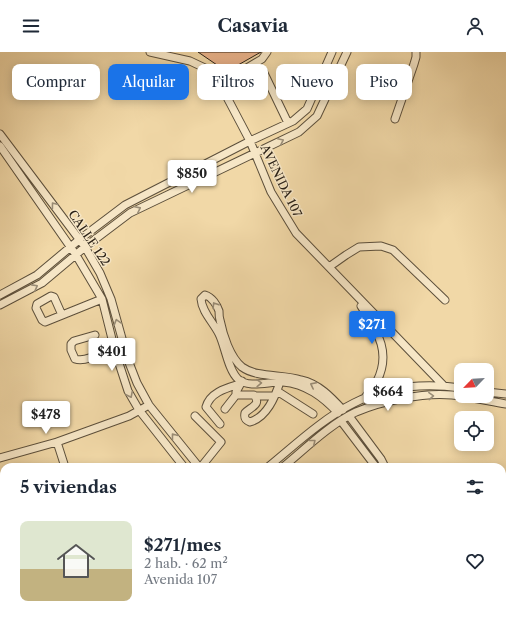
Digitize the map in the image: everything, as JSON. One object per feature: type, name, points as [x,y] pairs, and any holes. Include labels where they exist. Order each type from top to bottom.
[{"type":"street","name":"AVENIDA 107","points":[[150,52],[190,61],[197,64]]},
{"type":"street","points":[[255,64],[262,60],[267,52]]},
{"type":"street","points":[[0,295],[37,276],[70,247],[125,205],[288,123],[307,110],[332,52]]},
{"type":"street","points":[[0,305],[42,283],[85,247],[130,213],[299,132],[317,116],[347,52]]},
{"type":"street","points":[[395,119],[414,64],[416,52]]},
{"type":"street","points":[[268,81],[288,123]]},
{"type":"street","name":"AVENIDA 107","points":[[228,100],[250,141],[272,192],[296,233],[443,385]]},
{"type":"street","name":"CALLE 122","points":[[0,134],[85,247],[100,273],[111,299],[130,366],[137,383],[149,404],[197,463]]},
{"type":"street","name":"CALLE 122","points":[[0,146],[76,255],[102,299],[114,346],[128,391],[139,410],[181,463]]},
{"type":"street","points":[[329,267],[346,254],[359,247],[381,246],[393,250],[444,300]]},
{"type":"street","points":[[354,294],[375,329],[382,344],[383,360],[377,381],[364,399]]},
{"type":"street","points":[[241,382],[234,373],[222,341],[202,305],[202,298],[206,295],[209,296],[214,302],[228,345],[235,359],[241,366],[258,374],[285,376],[302,380],[324,391],[341,411]]},
{"type":"street","points":[[62,315],[102,299]]},
{"type":"street","points":[[211,320],[219,318]]},
{"type":"street","points":[[95,335],[74,341],[71,344],[75,359],[79,360],[90,357],[114,346]]},
{"type":"street","points":[[220,424],[206,407],[208,401],[215,394],[241,382],[256,384],[280,382],[300,385],[325,399],[341,411]]},
{"type":"street","points":[[225,409],[236,395],[241,382]]},
{"type":"street","points":[[256,396],[255,405],[244,413],[246,421],[250,422],[256,420],[268,409],[280,382]]},
{"type":"street","points":[[273,463],[302,439],[341,411],[364,399],[399,388],[443,385],[454,387]]},
{"type":"street","points":[[494,393],[506,394]]},
{"type":"street","points":[[236,395],[251,394],[256,396],[275,394],[313,414]]},
{"type":"street","points":[[287,463],[341,421],[356,412],[406,397],[450,395],[506,404]]},
{"type":"street","points":[[0,458],[57,442],[104,426],[129,416],[149,404]]},
{"type":"street","points":[[196,416],[221,442],[203,463]]},
{"type":"street","points":[[349,416],[383,463]]},
{"type":"street","points":[[341,421],[373,463]]},
{"type":"street","points":[[57,442],[64,463]]},
{"type":"building","points":[[198,52],[261,52],[240,64],[216,64]]}]
